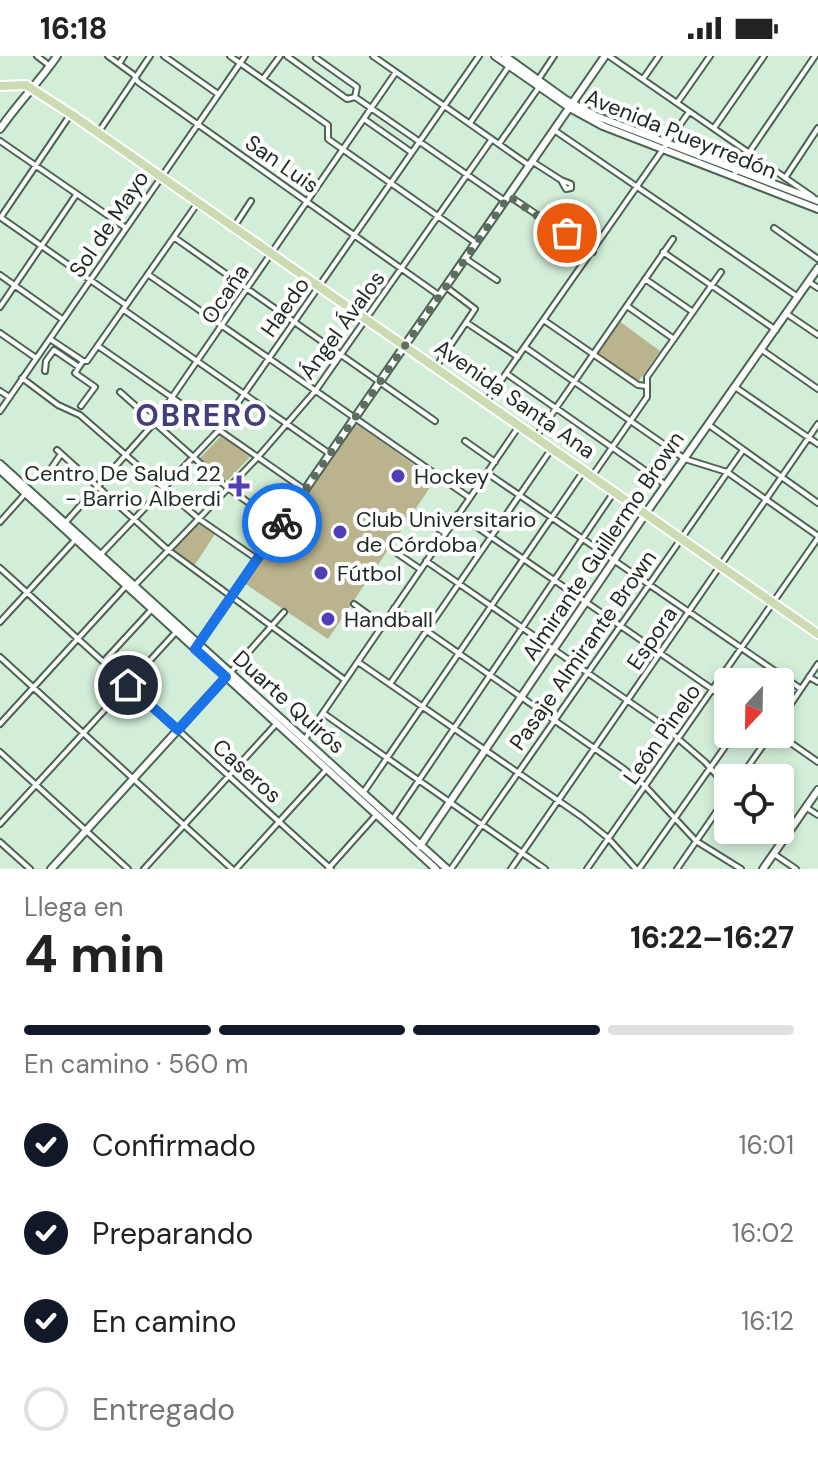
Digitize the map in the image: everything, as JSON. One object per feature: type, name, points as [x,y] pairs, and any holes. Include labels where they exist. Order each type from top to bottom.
[{"type":"main road","points":[[0,129],[57,56]]},
{"type":"main road","name":"Avenida Pueyrredón","points":[[495,56],[538,83]]},
{"type":"main road","name":"Avenida Pueyrredón","points":[[505,56],[571,106],[818,209]]},
{"type":"main road","points":[[197,647],[607,56]]},
{"type":"main road","points":[[0,88],[23,85],[31,88]]},
{"type":"main road","name":"Avenida Santa Ana","points":[[31,88],[406,345],[818,634]]},
{"type":"main road","name":"Avenida Pueyrredón","points":[[734,174],[818,201]]},
{"type":"main road","name":"Almirante Guillermo Brown","points":[[420,846],[646,513],[818,268]]},
{"type":"main road","name":"Duarte Quirós","points":[[0,464],[75,540],[98,556]]},
{"type":"main road","name":"Duarte Quirós","points":[[0,470],[65,523],[377,814],[420,846],[436,869]]},
{"type":"main road","name":"Duarte Quirós","points":[[130,586],[152,609],[178,629]]},
{"type":"main road","points":[[51,869],[228,675]]},
{"type":"main road","name":"Duarte Quirós","points":[[228,675],[277,723],[303,742]]},
{"type":"main road","name":"Duarte Quirós","points":[[329,766],[363,793],[430,859],[449,869]]},
{"type":"main road","points":[[794,825],[818,790]]},
{"type":"main road","points":[[763,869],[781,844]]},
{"type":"main road","points":[[420,869],[430,859]]},
{"type":"street","points":[[37,56],[50,66]]},
{"type":"street","name":"San Luis","points":[[108,56],[136,77],[138,82],[440,296]]},
{"type":"street","points":[[119,64],[124,56]]},
{"type":"street","points":[[98,133],[150,56]]},
{"type":"street","points":[[164,56],[218,94]]},
{"type":"street","points":[[230,56],[328,125],[328,139],[476,243]]},
{"type":"street","name":"Sol de Mayo","points":[[0,411],[245,56]]},
{"type":"street","points":[[263,79],[280,56]]},
{"type":"street","points":[[287,56],[347,99],[355,97],[372,107],[468,175],[593,252]]},
{"type":"street","points":[[373,56],[499,144],[561,180]]},
{"type":"street","name":"Haedo","points":[[98,556],[219,430],[479,56]]},
{"type":"street","points":[[499,144],[554,56]]},
{"type":"street","points":[[607,56],[818,201]]},
{"type":"street","points":[[643,79],[659,56]]},
{"type":"street","points":[[677,103],[710,56]]},
{"type":"street","points":[[714,128],[764,56]]},
{"type":"street","points":[[734,174],[817,56]]},
{"type":"street","points":[[316,57],[357,87],[355,97]]},
{"type":"street","points":[[469,123],[509,66]]},
{"type":"street","name":"Ocaña","points":[[65,523],[155,422],[396,72]]},
{"type":"street","points":[[486,402],[689,112]]},
{"type":"street","points":[[71,114],[0,218],[90,280],[197,362],[330,454]]},
{"type":"street","points":[[364,119],[411,152]]},
{"type":"street","points":[[785,178],[818,128]]},
{"type":"street","points":[[554,130],[798,297]]},
{"type":"street","name":"Ángel Ávalos","points":[[130,586],[258,457],[316,390],[492,139]]},
{"type":"street","points":[[0,141],[126,228]]},
{"type":"street","points":[[0,307],[76,195]]},
{"type":"street","points":[[234,227],[251,201]]},
{"type":"street","points":[[81,406],[95,387],[75,373],[98,346],[199,202]]},
{"type":"street","points":[[774,228],[818,259]]},
{"type":"street","points":[[175,238],[435,421]]},
{"type":"street","points":[[536,437],[673,239]]},
{"type":"street","points":[[663,252],[776,330]]},
{"type":"street","points":[[466,259],[497,280]]},
{"type":"street","points":[[593,475],[647,397],[647,377],[721,272]]},
{"type":"street","points":[[0,275],[62,319]]},
{"type":"street","points":[[149,275],[470,498]]},
{"type":"street","points":[[645,279],[693,312]]},
{"type":"street","points":[[809,282],[818,288]]},
{"type":"street","points":[[436,367],[475,309],[446,287]]},
{"type":"street","points":[[626,305],[674,339]]},
{"type":"street","points":[[787,314],[818,335]]},
{"type":"street","points":[[544,321],[638,385],[646,386]]},
{"type":"street","points":[[467,323],[518,357]]},
{"type":"street","points":[[0,333],[36,358]]},
{"type":"street","points":[[49,339],[86,360]]},
{"type":"street","points":[[98,346],[305,490]]},
{"type":"street","points":[[525,347],[685,459],[727,472],[818,537]]},
{"type":"street","points":[[45,371],[46,361],[54,350],[79,367]]},
{"type":"street","points":[[762,350],[818,389]]},
{"type":"street","points":[[506,373],[666,485]]},
{"type":"street","points":[[22,378],[58,405],[80,415],[199,519],[257,559]]},
{"type":"street","points":[[735,387],[818,444]]},
{"type":"street","points":[[0,391],[9,397]]},
{"type":"street","points":[[120,392],[228,488],[280,525]]},
{"type":"street","name":"Espora","points":[[511,869],[818,424]]},
{"type":"street","points":[[303,742],[520,425]]},
{"type":"street","points":[[708,425],[818,503]]},
{"type":"street","points":[[465,441],[495,462]]},
{"type":"street","points":[[390,684],[553,448]]},
{"type":"street","name":"Pasaje Almirante Brown","points":[[449,869],[743,450]]},
{"type":"street","points":[[46,476],[59,452],[168,550],[345,680]]},
{"type":"street","points":[[363,793],[584,470]]},
{"type":"street","points":[[487,473],[801,689]]},
{"type":"street","points":[[390,822],[615,491]]},
{"type":"street","points":[[0,522],[27,492]]},
{"type":"street","points":[[415,513],[445,533]]},
{"type":"street","points":[[458,514],[712,689]]},
{"type":"street","name":"León Pinelo","points":[[587,869],[818,537]]},
{"type":"street","points":[[0,622],[75,540]]},
{"type":"street","points":[[391,549],[420,569]]},
{"type":"street","points":[[426,561],[629,700],[678,737],[714,772]]},
{"type":"street","name":"Caseros","points":[[0,568],[329,869]]},
{"type":"street","points":[[0,724],[130,586]]},
{"type":"street","points":[[354,604],[383,625]]},
{"type":"street","points":[[394,608],[595,748],[645,786],[696,841],[741,869]]},
{"type":"street","points":[[104,661],[152,609]]},
{"type":"street","points":[[228,675],[284,612]]},
{"type":"street","points":[[0,824],[178,629]]},
{"type":"street","points":[[0,657],[234,869],[329,766]]},
{"type":"street","points":[[358,662],[559,800],[608,838],[638,869],[725,748]]},
{"type":"street","points":[[794,699],[818,664]]},
{"type":"street","points":[[809,677],[818,682]]},
{"type":"street","points":[[323,713],[545,869]]},
{"type":"street","points":[[144,869],[277,723]]},
{"type":"street","points":[[794,745],[818,762]]},
{"type":"street","points":[[0,752],[128,869]]},
{"type":"street","points":[[806,807],[818,815]]},
{"type":"street","points":[[329,869],[377,814]]},
{"type":"street","points":[[677,869],[714,815]]},
{"type":"street","points":[[0,842],[30,869]]},
{"type":"street","points":[[774,854],[796,869]]},
{"type":"shaded area","points":[[619,321],[660,351],[638,382],[596,353]]},
{"type":"shaded area","name":"Club Universitario de Córdoba","points":[[356,423],[435,480],[328,639],[244,583]]},
{"type":"shaded area","points":[[221,436],[250,457],[227,481],[200,458]]},
{"type":"shaded area","points":[[198,522],[215,534],[194,566],[173,549]]},
{"type":"way so far","points":[[282,523],[509,196],[567,233]]},
{"type":"place","name":"Hockey","points":[[398,476]]},
{"type":"place","name":"Centro De Salud 22 - Barrio Alberdi","points":[[239,486]]},
{"type":"place","name":"Club Universitario de Córdoba","points":[[340,532]]},
{"type":"place","name":"Fútbol","points":[[321,573]]},
{"type":"place","name":"Handball","points":[[328,619]]},
{"type":"district","name":"OBRERO","points":[[202,415]]},
{"type":"route","points":[[128,685],[178,730],[226,677],[195,649],[282,523]]}]
